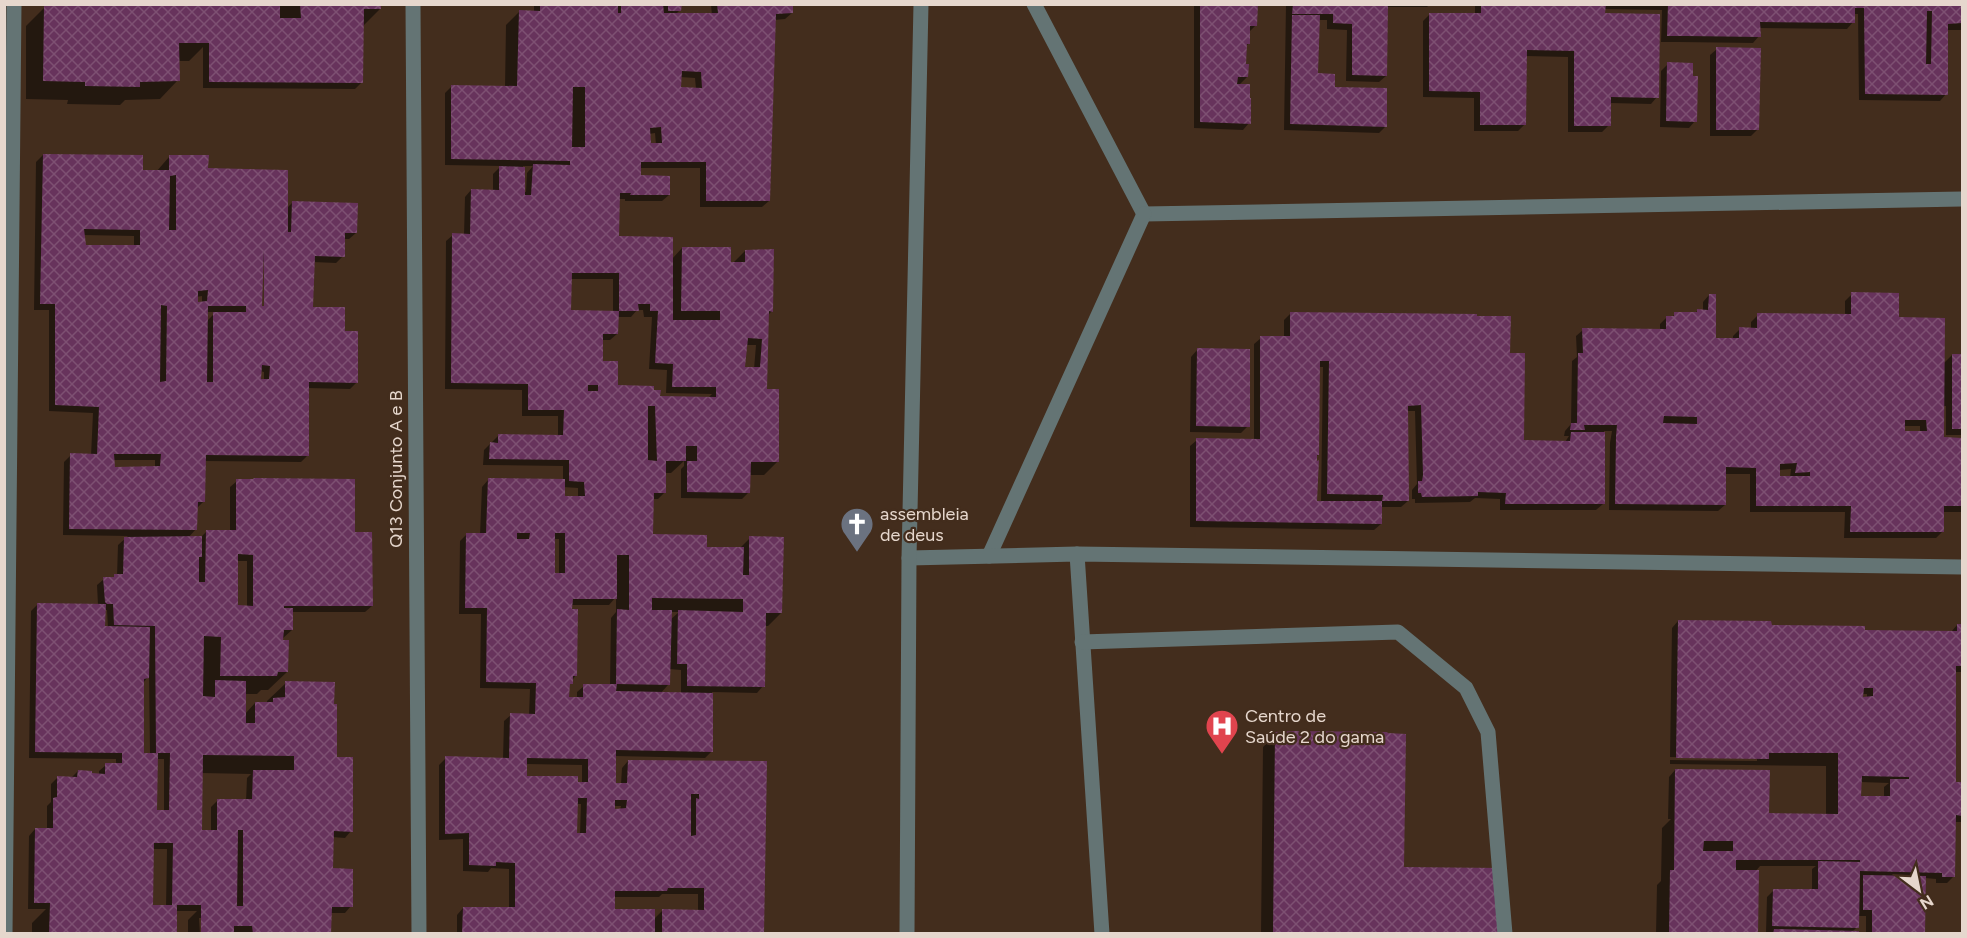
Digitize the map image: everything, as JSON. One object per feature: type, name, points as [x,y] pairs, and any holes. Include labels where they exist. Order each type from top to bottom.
[{"type":"street","points":[[5,933],[14,4]]},
{"type":"street","name":"Q13 Conjunto A e B","points":[[413,4],[419,933]]},
{"type":"street","points":[[907,933],[909,558],[921,4]]},
{"type":"street","points":[[1034,4],[1144,214]]},
{"type":"street","points":[[1144,214],[1962,199]]},
{"type":"street","points":[[989,556],[1144,214]]},
{"type":"street","points":[[909,558],[1077,554],[1962,567]]},
{"type":"street","points":[[1077,554],[1102,933]]},
{"type":"street","points":[[1082,642],[1398,632],[1466,688],[1488,732],[1505,933]]},
{"type":"building","points":[[147,4],[280,4],[280,18],[301,18],[300,4],[381,4],[381,9],[364,9],[363,83],[209,82],[209,43],[179,43],[180,81],[140,82],[140,87],[85,86],[85,82],[43,81],[44,6],[147,6]]},
{"type":"building","points":[[540,4],[618,4],[618,13],[621,13],[621,4],[663,4],[664,13],[718,13],[717,4],[793,4],[793,13],[776,14],[770,201],[706,201],[706,162],[641,162],[641,175],[670,176],[670,195],[620,193],[619,236],[673,237],[673,320],[720,320],[720,311],[681,311],[682,247],[731,247],[731,262],[745,262],[745,250],[774,249],[773,312],[769,311],[767,389],[779,389],[779,462],[751,462],[750,493],[687,492],[687,461],[697,461],[697,446],[686,446],[686,461],[666,461],[666,493],[654,493],[653,534],[707,535],[707,547],[744,547],[743,575],[749,575],[749,536],[784,537],[782,613],[766,613],[765,687],[687,686],[687,664],[677,664],[678,610],[743,612],[743,599],[652,598],[652,610],[672,610],[670,685],[617,684],[616,691],[713,693],[713,752],[616,750],[616,783],[627,783],[628,760],[767,761],[764,934],[662,934],[662,909],[704,910],[704,888],[668,888],[667,891],[615,891],[615,909],[655,909],[655,934],[462,934],[463,907],[515,907],[515,863],[496,862],[496,866],[469,865],[469,833],[445,834],[445,756],[509,758],[510,713],[535,714],[536,683],[486,682],[487,608],[465,608],[466,533],[486,533],[488,478],[565,479],[565,496],[585,496],[584,482],[569,481],[569,460],[489,459],[490,442],[498,443],[498,434],[563,435],[564,410],[528,410],[528,384],[451,383],[452,233],[470,234],[471,189],[499,190],[499,166],[525,167],[525,195],[531,195],[533,164],[570,165],[570,161],[451,159],[451,85],[517,86],[519,10],[540,11]],"holes":[[[682,71],[701,72],[702,88],[681,87]],[[573,87],[585,87],[585,147],[572,147]],[[661,127],[662,143],[651,143],[650,128]],[[572,273],[619,273],[619,311],[571,310]],[[638,304],[650,304],[650,311],[658,311],[655,363],[673,364],[672,387],[716,387],[716,397],[660,396],[661,390],[654,390],[654,386],[618,385],[618,361],[603,361],[603,334],[618,334],[619,311],[639,311]],[[748,338],[762,339],[760,367],[745,367]],[[588,385],[598,385],[598,391],[588,391]],[[648,406],[655,406],[657,461],[648,460]],[[517,533],[530,533],[529,539],[517,539]],[[555,533],[565,533],[565,573],[555,573]],[[617,555],[629,555],[629,610],[617,609],[616,684],[583,684],[583,697],[569,697],[573,676],[577,676],[578,609],[572,609],[573,599],[617,599]],[[527,758],[588,759],[588,782],[578,782],[578,776],[527,776]],[[691,794],[699,794],[699,799],[696,798],[696,835],[691,836]],[[578,798],[587,798],[586,833],[577,833]],[[615,800],[627,800],[626,808],[615,809]]]},
{"type":"building","points":[[668,4],[682,4],[681,11],[668,11]]},
{"type":"building","points":[[1200,4],[1258,4],[1257,26],[1250,26],[1250,44],[1247,44],[1248,77],[1238,77],[1237,84],[1250,84],[1251,124],[1200,122]]},
{"type":"building","points":[[1293,4],[1388,4],[1387,76],[1352,75],[1352,24],[1333,23],[1333,14],[1292,14]]},
{"type":"building","points":[[1481,4],[1606,4],[1605,13],[1660,14],[1659,98],[1611,97],[1611,126],[1574,126],[1574,51],[1527,50],[1526,125],[1480,125],[1480,92],[1429,91],[1429,13],[1481,13]]},
{"type":"building","points":[[1668,4],[1962,4],[1962,23],[1948,24],[1948,95],[1865,94],[1864,8],[1855,8],[1855,23],[1760,22],[1761,37],[1667,36]],"holes":[[[1927,11],[1932,11],[1931,64],[1926,64]]]},
{"type":"building","points":[[1292,15],[1320,15],[1318,73],[1335,74],[1335,87],[1387,88],[1387,127],[1290,124]]},
{"type":"building","points":[[1716,47],[1761,48],[1759,130],[1716,130]]},
{"type":"building","points":[[1667,62],[1693,63],[1693,76],[1698,76],[1697,122],[1666,121]]},
{"type":"building","points":[[43,154],[143,155],[143,170],[169,170],[169,155],[209,155],[208,168],[288,170],[288,232],[291,232],[292,201],[358,203],[357,233],[345,233],[345,257],[315,256],[313,307],[345,307],[345,331],[358,331],[358,383],[309,382],[309,456],[206,455],[205,502],[198,502],[197,530],[69,529],[70,453],[97,454],[99,407],[55,405],[55,304],[40,304]],"holes":[[[176,175],[176,230],[169,230],[170,176]],[[84,229],[140,230],[140,245],[86,245]],[[264,250],[264,306],[262,306]],[[208,290],[207,301],[198,302],[198,291]],[[161,305],[167,306],[166,381],[160,382]],[[208,306],[246,306],[246,312],[213,312],[213,382],[207,382]],[[262,365],[270,366],[269,379],[261,379]],[[114,454],[161,454],[160,466],[115,467]]]},
{"type":"building","points":[[1851,292],[1899,293],[1899,317],[1945,318],[1944,437],[1962,438],[1962,506],[1944,506],[1944,532],[1850,532],[1851,506],[1756,506],[1756,468],[1726,467],[1726,505],[1615,504],[1617,425],[1584,425],[1585,430],[1570,430],[1571,423],[1577,423],[1578,353],[1583,353],[1582,328],[1666,329],[1666,316],[1674,316],[1674,312],[1708,310],[1709,294],[1716,294],[1716,338],[1739,338],[1739,327],[1757,328],[1757,313],[1851,314]],"holes":[[[1664,416],[1697,417],[1697,424],[1663,423]],[[1905,420],[1926,420],[1927,431],[1905,431]],[[1797,463],[1795,473],[1810,472],[1810,476],[1780,476],[1780,464]]]},
{"type":"building","points":[[1290,312],[1511,316],[1510,353],[1525,353],[1524,440],[1570,441],[1571,432],[1605,432],[1605,504],[1505,504],[1506,493],[1478,492],[1478,496],[1422,497],[1421,493],[1418,493],[1418,481],[1422,481],[1423,475],[1421,405],[1408,406],[1409,501],[1382,501],[1382,524],[1196,521],[1196,438],[1260,439],[1260,336],[1290,336]],"holes":[[[1320,361],[1329,361],[1327,494],[1383,495],[1382,501],[1317,501]]]},
{"type":"building","points":[[1197,348],[1250,349],[1250,427],[1196,426]]},
{"type":"building","points":[[1952,354],[1962,354],[1962,429],[1952,429]]},
{"type":"building","points":[[236,479],[355,479],[355,532],[372,532],[373,606],[284,606],[284,608],[293,608],[293,630],[284,630],[283,640],[289,640],[288,672],[278,672],[277,676],[220,676],[221,637],[204,636],[203,696],[215,697],[215,680],[246,681],[246,723],[255,723],[255,702],[273,702],[273,698],[285,697],[285,681],[335,682],[337,757],[353,757],[353,832],[334,831],[333,868],[353,869],[353,907],[332,907],[331,934],[253,934],[252,926],[234,926],[234,934],[201,934],[201,905],[177,905],[177,934],[49,934],[50,903],[34,903],[35,828],[53,828],[53,798],[57,797],[57,776],[77,777],[78,770],[105,774],[105,763],[122,763],[122,753],[35,752],[37,603],[106,604],[105,626],[150,627],[149,678],[144,679],[144,753],[156,753],[155,626],[114,625],[113,604],[105,602],[103,577],[123,574],[124,537],[202,536],[199,582],[205,582],[206,530],[236,530]],"holes":[[[238,554],[253,555],[253,606],[238,605]],[[158,753],[170,753],[169,810],[157,810]],[[203,755],[294,756],[294,770],[253,770],[252,799],[217,799],[217,830],[202,830]],[[238,830],[243,830],[243,906],[237,906]],[[154,843],[173,843],[172,905],[153,905]]]},
{"type":"building","points":[[1678,620],[1771,621],[1772,625],[1865,626],[1865,630],[1957,631],[1957,624],[1962,624],[1962,666],[1956,666],[1956,782],[1962,782],[1962,816],[1956,815],[1955,877],[1942,877],[1942,873],[1860,871],[1859,928],[1772,926],[1773,889],[1818,889],[1818,861],[1860,862],[1860,860],[1736,860],[1736,870],[1759,870],[1758,934],[1669,934],[1670,870],[1674,870],[1675,769],[1770,770],[1769,813],[1838,814],[1838,753],[1769,753],[1769,759],[1676,758]],"holes":[[[1864,688],[1873,688],[1873,696],[1863,697]],[[1862,776],[1909,777],[1909,779],[1890,779],[1890,796],[1861,796]],[[1704,841],[1733,841],[1733,851],[1703,851]]]},
{"type":"building","points":[[1275,732],[1406,734],[1404,867],[1501,868],[1500,934],[1273,934]]},
{"type":"building","points":[[1863,875],[1926,876],[1925,934],[1872,934],[1872,910],[1863,910]]},
{"type":"building","points":[[1774,929],[1859,931],[1859,934],[1773,934]]},
{"type":"place","name":"assembleia de deus","points":[[857,553]]},
{"type":"place","name":"Centro de Saúde 2 do gama","points":[[1222,755]]}]
